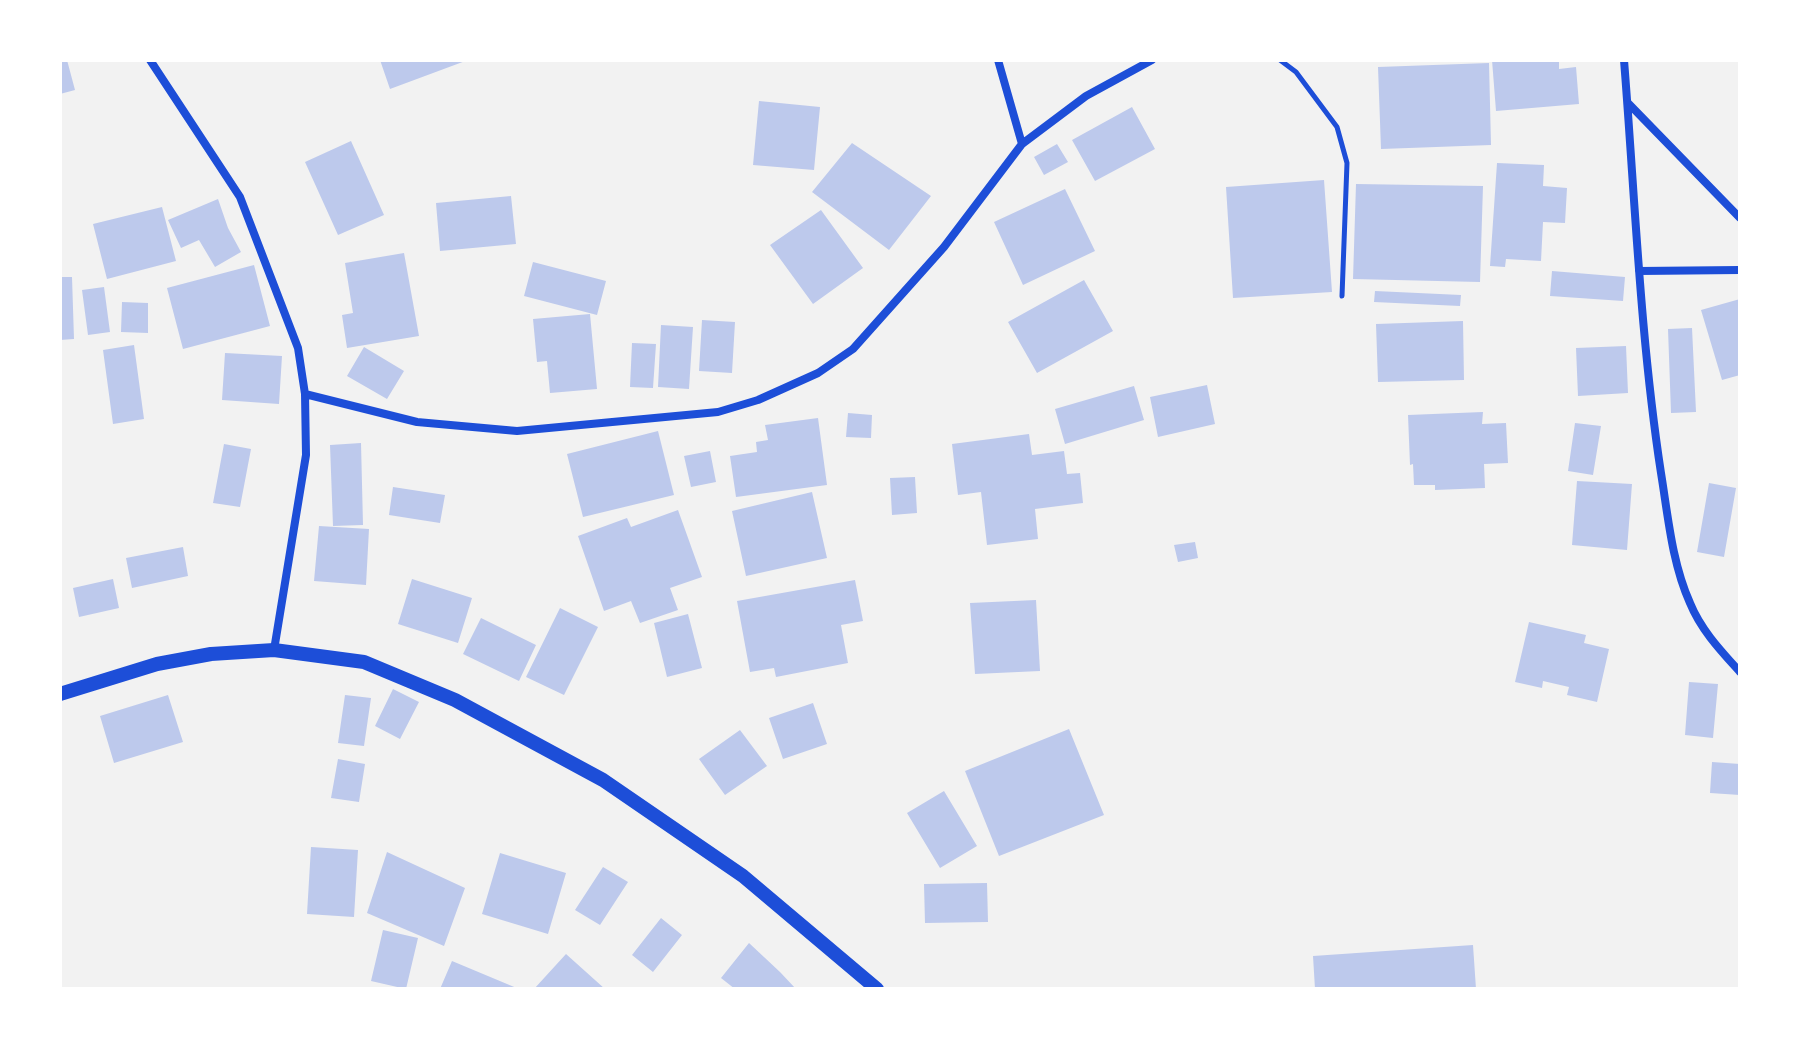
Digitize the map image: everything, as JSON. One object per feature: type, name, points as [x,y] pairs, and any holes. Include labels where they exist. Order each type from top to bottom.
[{"type":"street","points":[[150,60],[240,197],[298,348],[305,394],[304,468],[274,650]]},
{"type":"street","points":[[998,60],[1022,144]]},
{"type":"street","points":[[305,394],[417,422],[517,431],[718,412],[758,400],[818,373],[853,349],[944,247],[1022,144],[1086,96],[1152,60]]},
{"type":"street","points":[[1624,60],[1639,271],[1655,431],[1678,572],[1690,605],[1711,640],[1740,672]]},
{"type":"street","points":[[1628,102],[1740,218]]},
{"type":"street","points":[[1639,271],[1740,270]]},
{"type":"street","points":[[60,694],[157,664],[211,654],[274,650],[364,662],[455,700],[603,780],[743,876],[877,989]]},
{"type":"path","points":[[1280,60],[1296,72],[1337,127],[1344,151],[1347,163],[1342,296]]},
{"type":"building","points":[[60,60],[67,60],[75,90],[60,94]]},
{"type":"building","points":[[380,60],[468,60],[390,89]]},
{"type":"building","points":[[1492,60],[1559,60],[1559,69],[1576,67],[1579,104],[1496,111]]},
{"type":"building","points":[[1489,63],[1491,145],[1381,149],[1378,67]]},
{"type":"building","points":[[759,101],[820,107],[814,170],[753,165]]},
{"type":"building","points":[[1132,107],[1155,149],[1095,181],[1072,140]]},
{"type":"building","points":[[351,141],[384,215],[338,235],[305,162]]},
{"type":"building","points":[[852,143],[931,196],[889,250],[812,192]]},
{"type":"building","points":[[1057,144],[1068,162],[1044,175],[1034,157]]},
{"type":"building","points":[[1497,163],[1544,165],[1543,186],[1567,188],[1565,223],[1543,222],[1541,261],[1506,259],[1505,267],[1490,266]]},
{"type":"building","points":[[1324,180],[1332,292],[1233,298],[1226,187]]},
{"type":"building","points":[[1356,184],[1483,186],[1480,282],[1353,279]]},
{"type":"building","points":[[1065,189],[1095,251],[1023,285],[994,222]]},
{"type":"building","points":[[511,196],[516,244],[440,251],[436,203]]},
{"type":"building","points":[[218,199],[241,252],[215,267],[199,240],[181,248],[168,220]]},
{"type":"building","points":[[162,207],[176,261],[107,279],[93,224]]},
{"type":"building","points":[[821,210],[863,268],[813,304],[770,245]]},
{"type":"building","points":[[404,253],[419,336],[347,348],[342,315],[353,313],[345,263]]},
{"type":"building","points":[[533,262],[606,281],[597,315],[524,296]]},
{"type":"building","points":[[254,265],[270,326],[183,349],[167,288]]},
{"type":"building","points":[[1552,271],[1625,277],[1623,301],[1550,296]]},
{"type":"building","points":[[60,277],[72,277],[74,339],[60,340]]},
{"type":"building","points":[[1084,280],[1113,331],[1037,373],[1008,322]]},
{"type":"building","points":[[104,287],[110,332],[88,335],[82,290]]},
{"type":"building","points":[[1375,291],[1461,295],[1460,306],[1374,302]]},
{"type":"building","points":[[1740,299],[1740,375],[1722,380],[1701,310]]},
{"type":"building","points":[[122,302],[148,303],[148,333],[121,332]]},
{"type":"building","points":[[590,314],[597,389],[550,393],[547,361],[537,362],[533,319]]},
{"type":"building","points":[[702,320],[735,322],[732,373],[699,371]]},
{"type":"building","points":[[1463,321],[1464,380],[1378,382],[1376,324]]},
{"type":"building","points":[[661,325],[693,327],[689,389],[658,387]]},
{"type":"building","points":[[1692,328],[1696,412],[1671,413],[1668,329]]},
{"type":"building","points":[[632,343],[656,344],[653,388],[630,387]]},
{"type":"building","points":[[134,345],[144,419],[113,424],[103,350]]},
{"type":"building","points":[[1626,346],[1628,393],[1578,396],[1576,348]]},
{"type":"building","points":[[364,347],[404,371],[387,399],[347,376]]},
{"type":"building","points":[[225,353],[282,356],[279,404],[222,400]]},
{"type":"building","points":[[1207,385],[1215,424],[1158,437],[1150,397]]},
{"type":"building","points":[[1134,386],[1144,420],[1065,444],[1055,409]]},
{"type":"building","points":[[1483,412],[1482,424],[1506,423],[1508,463],[1484,464],[1485,488],[1435,490],[1435,485],[1414,485],[1408,415]]},
{"type":"building","points":[[848,413],[872,415],[871,438],[846,437]]},
{"type":"building","points":[[818,418],[827,485],[736,497],[730,456],[757,452],[756,442],[768,440],[765,425]]},
{"type":"building","points":[[1575,423],[1601,426],[1593,475],[1568,471]]},
{"type":"building","points":[[658,431],[674,495],[583,517],[567,454]]},
{"type":"building","points":[[1029,434],[1032,455],[1064,451],[1067,474],[1080,473],[1083,503],[1035,509],[1038,539],[987,545],[981,492],[958,495],[952,444]]},
{"type":"building","points":[[361,443],[363,525],[333,526],[330,445]]},
{"type":"building","points":[[224,444],[251,449],[240,507],[213,503]]},
{"type":"building","points":[[710,451],[716,482],[691,487],[684,456]]},
{"type":"building","points":[[915,477],[917,513],[892,515],[890,478]]},
{"type":"building","points":[[1577,481],[1632,484],[1627,550],[1572,545]]},
{"type":"building","points":[[1709,483],[1736,488],[1724,557],[1697,552]]},
{"type":"building","points":[[393,487],[445,495],[440,523],[389,515]]},
{"type":"building","points":[[812,492],[827,558],[746,576],[732,511]]},
{"type":"building","points":[[678,510],[702,577],[670,588],[678,610],[640,623],[631,601],[604,611],[578,536],[627,518],[631,527]]},
{"type":"building","points":[[319,526],[369,529],[366,585],[314,581]]},
{"type":"building","points":[[1195,542],[1198,558],[1178,562],[1174,545]]},
{"type":"building","points":[[183,547],[188,576],[132,588],[126,558]]},
{"type":"building","points":[[113,579],[119,608],[79,617],[73,588]]},
{"type":"building","points":[[412,579],[472,598],[458,643],[398,624]]},
{"type":"building","points":[[855,580],[863,621],[841,625],[848,663],[776,677],[774,668],[750,672],[737,601]]},
{"type":"building","points":[[1036,600],[1040,671],[975,674],[970,603]]},
{"type":"building","points":[[560,608],[598,627],[564,695],[526,677]]},
{"type":"building","points":[[688,614],[702,668],[667,677],[654,623]]},
{"type":"building","points":[[481,618],[536,645],[519,681],[463,654]]},
{"type":"building","points":[[1529,622],[1586,635],[1584,643],[1609,649],[1597,702],[1567,695],[1569,687],[1543,681],[1542,688],[1515,682]]},
{"type":"building","points":[[1689,682],[1718,684],[1713,738],[1685,735]]},
{"type":"building","points":[[393,689],[419,702],[400,739],[375,726]]},
{"type":"building","points":[[168,695],[183,742],[114,763],[100,716]]},
{"type":"building","points":[[345,695],[371,698],[364,746],[338,743]]},
{"type":"building","points":[[813,703],[827,744],[783,759],[769,718]]},
{"type":"building","points":[[1069,729],[1104,815],[999,856],[965,771]]},
{"type":"building","points":[[740,730],[767,766],[725,795],[699,759]]},
{"type":"building","points":[[338,759],[365,764],[359,802],[331,798]]},
{"type":"building","points":[[1712,762],[1740,764],[1740,795],[1710,793]]},
{"type":"building","points":[[944,791],[977,846],[940,868],[907,813]]},
{"type":"building","points":[[311,847],[358,850],[354,917],[307,914]]},
{"type":"building","points":[[387,852],[465,888],[444,946],[367,913]]},
{"type":"building","points":[[500,853],[566,873],[548,934],[482,914]]},
{"type":"building","points":[[603,867],[628,882],[600,925],[575,910]]},
{"type":"building","points":[[987,883],[988,922],[925,923],[924,884]]},
{"type":"building","points":[[661,918],[682,935],[653,972],[632,955]]},
{"type":"building","points":[[383,930],[418,938],[406,989],[371,981]]},
{"type":"building","points":[[749,943],[796,989],[735,989],[721,978]]},
{"type":"building","points":[[1473,945],[1476,989],[1315,989],[1313,956]]},
{"type":"building","points":[[566,954],[605,989],[534,989]]},
{"type":"building","points":[[452,961],[519,989],[440,989]]}]
